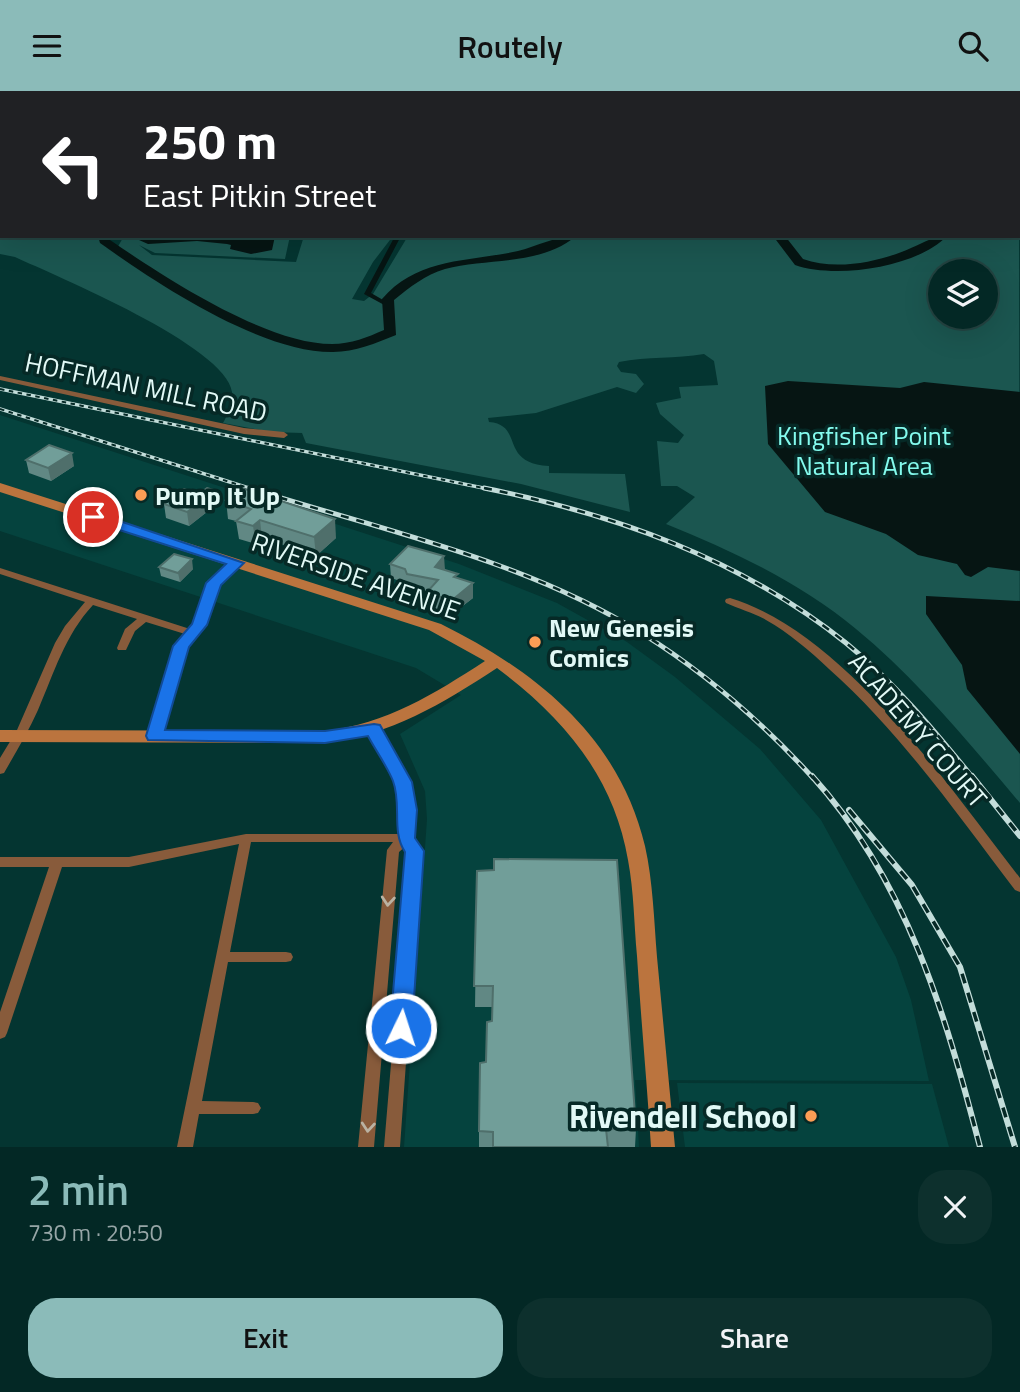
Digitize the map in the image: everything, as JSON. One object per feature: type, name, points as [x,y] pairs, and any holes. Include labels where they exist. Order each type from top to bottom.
[{"type":"main road","name":"RIVERSIDE AVENUE","points":[[0,487],[435,627],[498,660],[531,684],[573,724],[608,773],[626,815],[641,884],[663,1147]]},
{"type":"main road","points":[[0,736],[325,737],[374,730],[412,714],[498,660]]},
{"type":"street","name":"HOFFMAN MILL ROAD","points":[[0,378],[231,428],[284,435]]},
{"type":"street","points":[[155,736],[181,646],[199,625],[210,588],[237,563]]},
{"type":"street","points":[[0,571],[192,633]]},
{"type":"street","points":[[0,771],[9,748],[19,736],[70,622],[91,601]]},
{"type":"street","name":"ACADEMY COURT","points":[[730,601],[752,607],[780,624],[827,661],[868,700],[1020,887]]},
{"type":"street","points":[[122,648],[130,629],[145,617]]},
{"type":"street","points":[[374,730],[402,782],[408,810],[406,838],[415,851],[392,1147]]},
{"type":"street","points":[[0,862],[152,860],[214,843],[246,838],[406,838]]},
{"type":"street","points":[[185,1147],[246,838]]},
{"type":"street","points":[[366,1147],[393,850],[406,838]]},
{"type":"street","points":[[0,1033],[57,862]]},
{"type":"street","points":[[223,957],[286,957]]},
{"type":"street","points":[[194,1107],[253,1108]]},
{"type":"shaded area","points":[[134,238],[275,238],[272,250],[251,254],[230,249],[231,245],[227,244],[197,241],[148,244]]},
{"type":"shaded area","points":[[788,381],[900,388],[924,382],[1020,392],[1020,571],[988,567],[971,577],[965,575],[957,564],[918,555],[886,534],[825,512],[768,444],[765,386]]},
{"type":"shaded area","points":[[0,415],[459,564],[557,603],[627,642],[675,677],[760,749],[821,820],[896,957],[911,1000],[929,1081],[635,1080],[639,1147],[404,1147],[427,819],[425,791],[400,734],[461,695],[416,668],[0,531]]},
{"type":"shaded area","points":[[926,596],[1020,601],[1020,754],[967,689],[962,665],[926,614]]},
{"type":"shaded area","name":"Rivendell School","points":[[677,1083],[932,1084],[949,1147],[685,1147]]},
{"type":"green space","name":"Kingfisher Point Natural Area","points":[[0,238],[104,238],[104,242],[116,250],[123,238],[290,238],[285,259],[155,253],[139,245],[152,255],[296,262],[303,238],[391,238],[373,262],[352,299],[364,301],[373,294],[407,238],[1019,238],[1020,803],[901,669],[835,612],[765,569],[666,524],[695,497],[677,486],[661,486],[657,441],[678,443],[684,435],[660,414],[656,403],[681,398],[679,387],[718,385],[714,361],[704,354],[619,362],[617,366],[621,372],[636,374],[644,384],[636,393],[617,387],[536,413],[488,418],[489,422],[506,430],[523,458],[549,466],[549,473],[625,474],[630,512],[521,484],[306,443],[302,433],[271,432],[223,423],[230,408],[232,392],[223,374],[201,354],[172,334],[100,296],[15,257],[0,254]]},
{"type":"building","points":[[49,445],[72,453],[48,468],[26,460]]},
{"type":"building","points":[[207,488],[216,491],[187,512],[164,504],[184,489],[199,494]]},
{"type":"building","points":[[242,488],[335,519],[314,537],[260,520],[253,526],[236,521],[251,509],[226,500]]},
{"type":"building","points":[[408,546],[444,556],[435,567],[458,574],[454,577],[473,583],[451,601],[427,592],[438,580],[407,574],[405,569],[390,564]]},
{"type":"building","points":[[174,554],[192,559],[178,573],[159,567]]},
{"type":"building","points":[[494,859],[617,860],[636,1129],[606,1129],[608,1147],[493,1147],[493,1132],[479,1131],[480,1063],[486,1062],[487,1022],[492,1021],[493,986],[474,986],[477,871],[494,870]]},
{"type":"waterway","points":[[104,238],[104,241],[142,267],[219,312],[286,339],[329,348],[369,341],[391,332],[388,299],[423,273],[456,263],[509,257],[534,251],[566,238]]},
{"type":"waterway","points":[[388,305],[367,294],[397,238]]},
{"type":"waterway","points":[[780,238],[790,254],[799,262],[812,267],[830,268],[872,264],[894,258],[914,252],[938,238]]},
{"type":"railway","points":[[0,389],[492,490]]},
{"type":"railway","points":[[0,409],[255,490]]},
{"type":"railway","points":[[249,488],[501,566],[598,608],[667,649],[711,682],[754,718],[813,778]]},
{"type":"railway","points":[[484,488],[492,490]]},
{"type":"railway","points":[[492,490],[581,511],[628,526],[720,564],[763,587],[806,613],[864,658],[913,707],[973,778]]},
{"type":"railway","points":[[812,776],[845,817],[898,904],[937,998],[980,1147]]},
{"type":"railway","points":[[972,776],[1020,836]]},
{"type":"railway","points":[[849,810],[912,885],[960,967],[1015,1147]]},
{"type":"place","name":"Pump It Up","points":[[141,495]]},
{"type":"place","name":"New Genesis Comics","points":[[535,642]]},
{"type":"place","name":"Rivendell School","points":[[811,1116]]},
{"type":"route","points":[[93,517],[237,563],[210,588],[199,625],[181,646],[155,736],[325,737],[374,730],[402,782],[408,810],[406,838],[415,851],[401,1028]]}]
